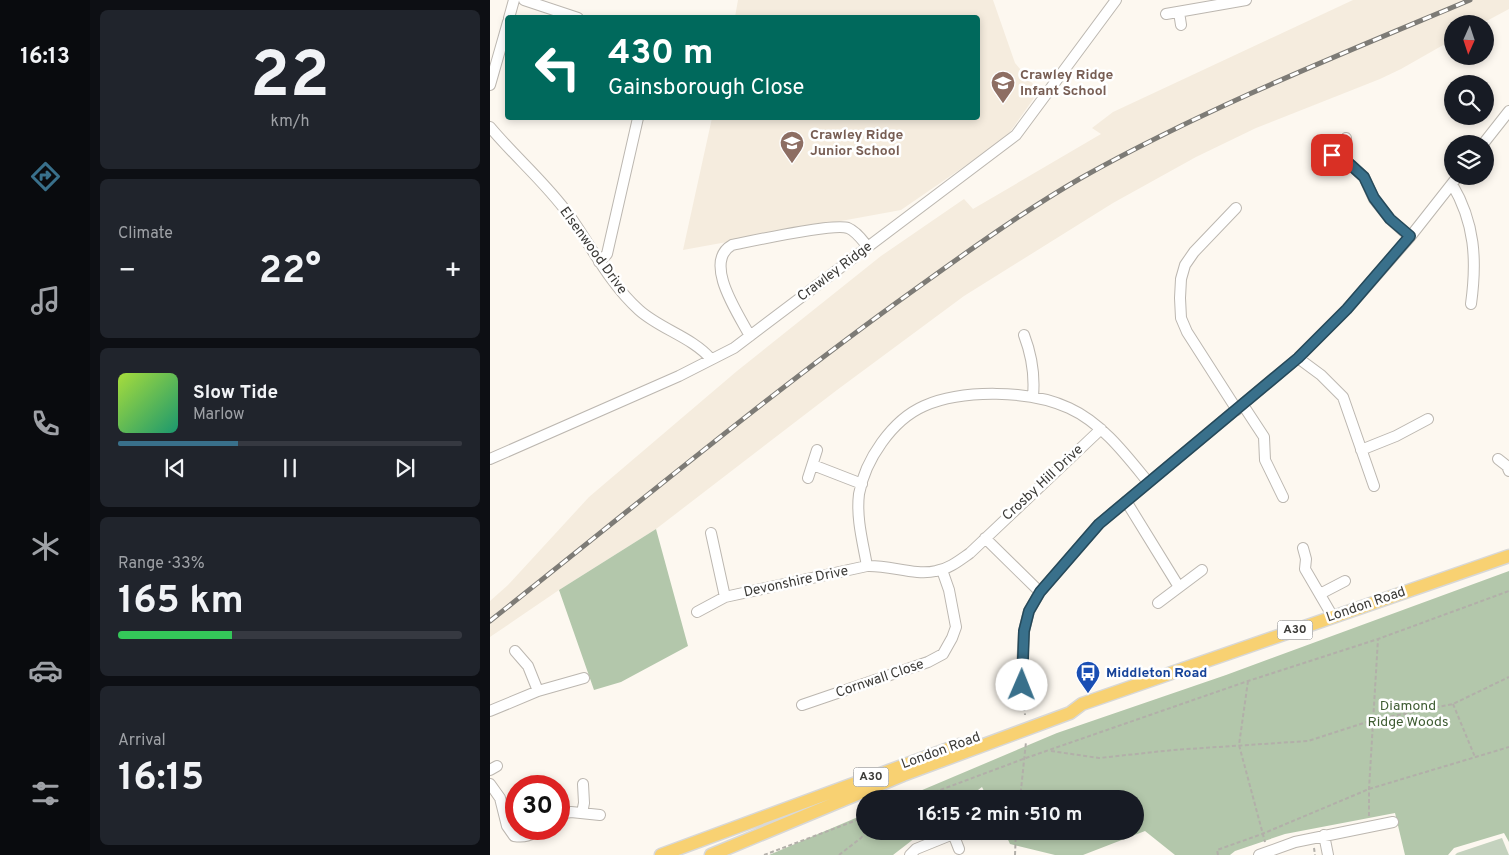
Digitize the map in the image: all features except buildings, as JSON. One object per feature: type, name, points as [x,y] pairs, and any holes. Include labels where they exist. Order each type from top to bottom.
[{"type":"main road","name":"London Road","points":[[660,855],[1068,705],[1082,704],[1509,556]]},
{"type":"main road","name":"London Road","points":[[711,855],[896,778],[1070,713],[1082,704]]},
{"type":"street","points":[[510,15],[514,0]]},
{"type":"street","points":[[524,0],[569,15]]},
{"type":"street","name":"Crawley Ridge","points":[[490,459],[679,376],[734,348],[1016,135],[1116,0]]},
{"type":"street","points":[[1166,14],[1246,0]]},
{"type":"street","points":[[1179,12],[1181,26]]},
{"type":"street","points":[[490,85],[505,32]]},
{"type":"street","points":[[1490,135],[1509,110]]},
{"type":"street","points":[[598,262],[607,254],[638,120]]},
{"type":"street","name":"Elsenwood Drive","points":[[490,127],[568,214],[598,262],[626,297],[639,310],[662,327],[703,350],[711,359]]},
{"type":"street","points":[[1343,158],[1346,138]]},
{"type":"street","points":[[1324,153],[1343,158],[1364,177],[1374,198],[1390,219],[1410,236]]},
{"type":"street","points":[[1023,698],[1024,631],[1029,611],[1040,592],[1099,524],[1298,358],[1347,309],[1451,185]]},
{"type":"street","points":[[1457,185],[1474,249],[1474,278],[1471,304]]},
{"type":"street","points":[[1236,208],[1194,252],[1185,265],[1181,280],[1181,318],[1187,332],[1240,407],[1264,437],[1265,460],[1283,496]]},
{"type":"street","points":[[750,336],[723,283],[720,271],[721,257],[724,249],[732,245],[827,228],[846,227],[852,230],[868,246]]},
{"type":"street","points":[[1024,335],[1032,361],[1034,377],[1033,396]]},
{"type":"street","points":[[1298,358],[1321,375],[1343,397],[1374,486]]},
{"type":"street","points":[[867,566],[859,520],[859,494],[862,484],[873,456],[886,435],[905,417],[924,406],[951,398],[988,394],[1033,396],[1069,408],[1101,429],[1148,482]]},
{"type":"street","points":[[1361,450],[1396,436],[1428,418]]},
{"type":"street","name":"Crosby Hill Drive","points":[[867,566],[882,566],[926,572],[942,570],[954,564],[970,553],[1101,429]]},
{"type":"street","points":[[808,478],[817,450]]},
{"type":"street","points":[[1498,459],[1508,467]]},
{"type":"street","points":[[812,465],[862,484]]},
{"type":"street","points":[[1126,501],[1179,587]]},
{"type":"street","name":"Devonshire Drive","points":[[711,533],[726,597]]},
{"type":"street","points":[[985,538],[1040,592]]},
{"type":"street","points":[[1303,548],[1306,558],[1305,569],[1333,617]]},
{"type":"street","name":"Devonshire Drive","points":[[697,612],[726,597],[867,566]]},
{"type":"street","name":"Cornwall Close","points":[[802,705],[820,705],[928,662],[943,654],[956,627],[949,590],[942,570]]},
{"type":"street","points":[[1158,603],[1202,570]]},
{"type":"street","points":[[1320,594],[1345,581]]},
{"type":"street","points":[[515,651],[528,666],[538,691]]},
{"type":"street","points":[[528,666],[537,658]]},
{"type":"street","points":[[490,711],[538,691],[584,678]]},
{"type":"street","points":[[490,784],[500,798],[505,818]]},
{"type":"street","points":[[582,813],[584,803],[583,784]]},
{"type":"street","points":[[570,812],[600,815]]},
{"type":"street","points":[[1264,853],[1295,842],[1324,835],[1393,822]]},
{"type":"street","points":[[1324,835],[1328,855]]},
{"type":"street","points":[[910,855],[916,849],[936,840]]},
{"type":"street","points":[[955,840],[959,849]]},
{"type":"path","points":[[941,790],[1026,758],[1248,681],[1378,639],[1509,591]]},
{"type":"path","points":[[1370,826],[1369,789],[1378,639]]},
{"type":"path","points":[[1049,751],[1099,758],[1173,750],[1308,741],[1373,720],[1453,704],[1509,677]]},
{"type":"path","points":[[1248,681],[1239,745],[1262,834],[1264,853]]},
{"type":"path","points":[[1453,704],[1475,757]]},
{"type":"path","points":[[1021,790],[1026,758],[1026,742]]},
{"type":"path","points":[[1218,855],[1217,850],[1262,834],[1369,789],[1509,747]]},
{"type":"path","points":[[764,855],[856,820]]},
{"type":"path","points":[[839,855],[858,840]]},
{"type":"path","points":[[1015,855],[1016,840]]},
{"type":"shaded area","points":[[738,0],[993,0],[1015,63],[1039,91],[1010,132],[994,146],[901,210],[683,250],[712,120],[980,120],[980,15],[735,15]]},
{"type":"shaded area","points":[[1353,0],[1509,0],[1509,9],[1494,17],[1494,15],[1444,15],[1444,45],[1380,79],[1256,128],[1196,157],[1113,203],[964,296],[837,390],[656,529],[559,590],[490,637],[490,601],[508,585],[589,497],[737,371],[881,256],[964,199],[973,209],[1101,134],[1092,128],[1113,112]]},
{"type":"green space","points":[[656,529],[688,646],[621,682],[594,690],[559,590]]},
{"type":"green space","name":"Diamond Ridge Woods","points":[[1509,571],[1509,842],[1504,833],[1454,848],[1448,855],[1405,855],[1395,813],[1285,834],[1235,851],[1230,855],[1175,855],[1144,831],[1144,790],[984,790],[982,787],[978,790],[922,790],[1057,733],[1226,675]]},
{"type":"green space","points":[[856,818],[856,840],[912,840],[893,855],[769,855]]},
{"type":"green space","points":[[1502,838],[1509,855],[1455,855],[1457,853]]},
{"type":"green space","name":"Diamond Ridge Woods","points":[[1008,840],[1122,840],[1083,855],[1055,855],[1010,844]]},
{"type":"railway","points":[[490,621],[844,341],[987,238],[1034,207],[1081,178],[1224,105],[1470,0]]},
{"type":"place","name":"Crawley Ridge Infant School","points":[[1003,104]]},
{"type":"place","name":"Crawley Ridge Junior School","points":[[792,164]]},
{"type":"place","name":"Middleton Road","points":[[1088,694]]},
{"type":"route","points":[[1022,685],[1024,631],[1029,611],[1040,592],[1099,524],[1298,358],[1347,309],[1410,236],[1390,219],[1374,198],[1364,177],[1343,158],[1332,155]]}]
